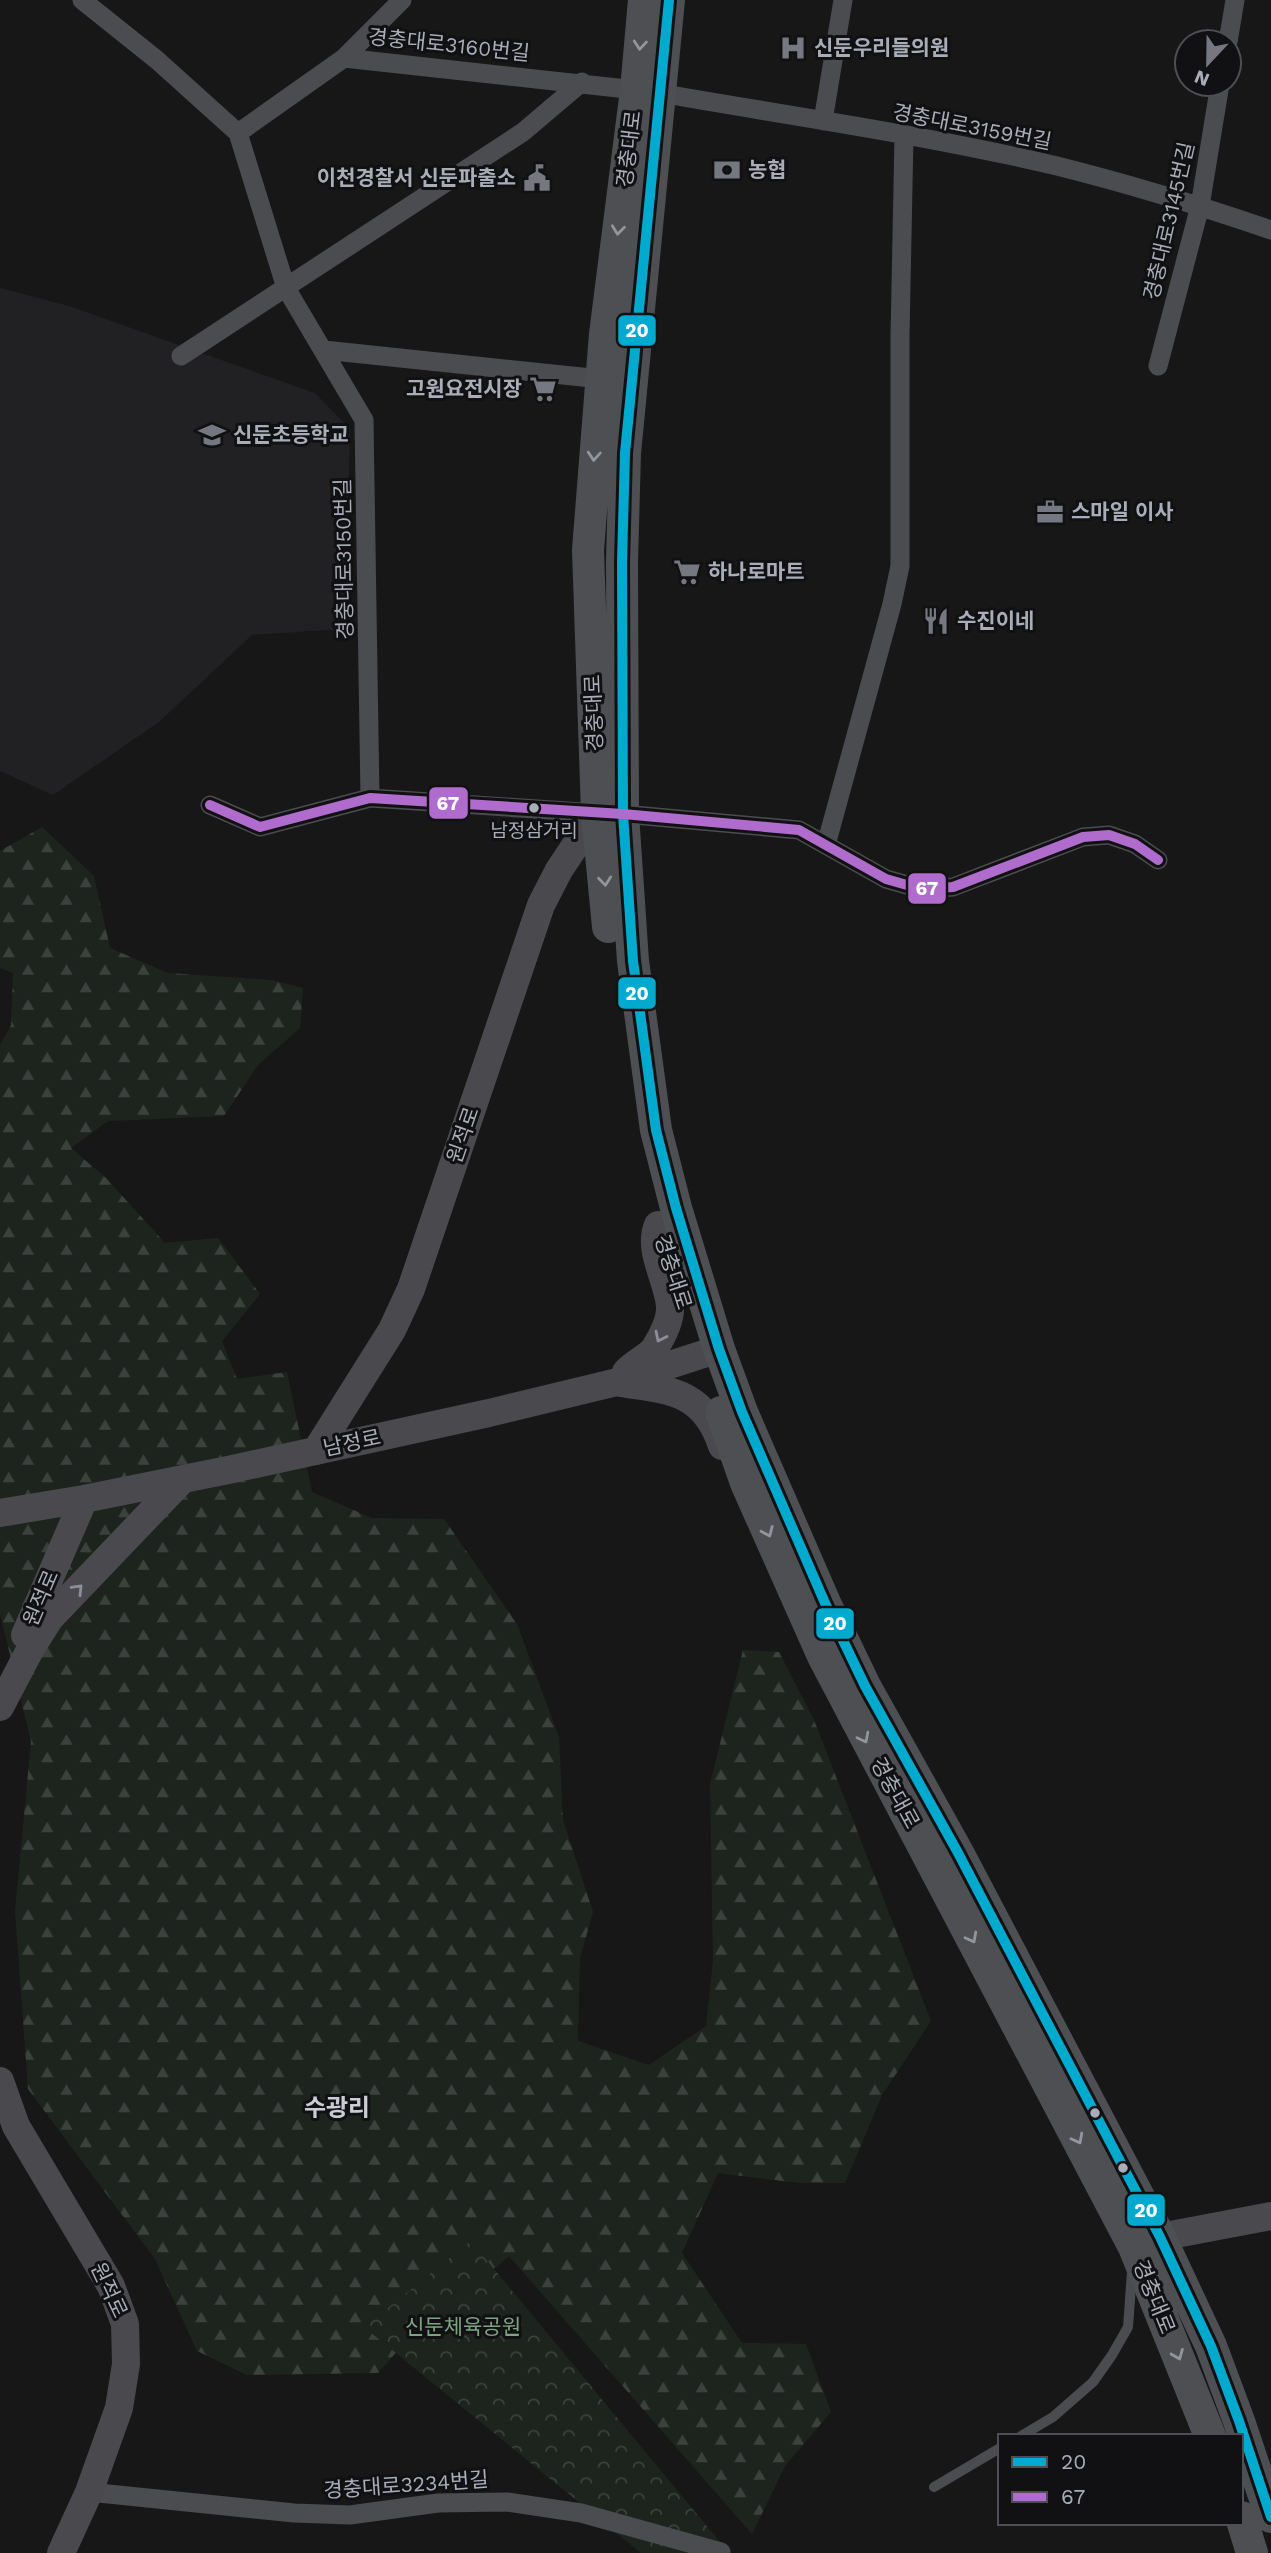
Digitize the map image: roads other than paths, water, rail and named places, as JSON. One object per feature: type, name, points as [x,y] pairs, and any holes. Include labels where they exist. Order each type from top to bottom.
[{"type":"main road","name":"경충대로","points":[[644,0],[647,91],[625,453],[606,885],[611,965],[635,1135],[658,1225],[709,1351],[742,1412],[825,1602],[865,1686],[964,1864],[1147,2242],[1209,2434]]},
{"type":"main road","name":"경충대로","points":[[668,0],[647,91],[601,379],[588,550],[610,814],[656,1130],[709,1351],[746,1483],[823,1656],[1147,2242],[1211,2346],[1271,2517]]},
{"type":"main road","points":[[1243,2523],[1252,2553]]},
{"type":"street","points":[[82,0],[157,60],[239,133]]},
{"type":"street","points":[[344,58],[402,0]]},
{"type":"street","points":[[823,121],[843,0]]},
{"type":"street","points":[[1230,28],[1235,0]]},
{"type":"street","name":"경충대로3160번길","points":[[239,133],[344,58],[647,91]]},
{"type":"street","points":[[181,356],[523,132],[582,82]]},
{"type":"street","name":"경충대로3159번길","points":[[647,91],[823,121],[1056,166],[1200,206],[1271,230]]},
{"type":"street","name":"경충대로3145번길","points":[[1158,366],[1200,206],[1218,98]]},
{"type":"street","name":"경충대로3150번길","points":[[239,133],[286,288],[364,420],[370,798]]},
{"type":"street","points":[[826,845],[900,566],[900,336],[904,136]]},
{"type":"street","points":[[324,350],[601,379]]},
{"type":"street","points":[[210,805],[260,827],[370,798],[799,830],[886,879],[921,889],[953,887],[1083,837],[1109,835],[1135,844],[1158,860]]},
{"type":"street","name":"원적로","points":[[316,1451],[367,1373],[392,1330],[411,1289],[541,905],[559,870],[610,814]]},
{"type":"street","points":[[617,1382],[635,1362],[654,1351],[665,1328],[670,1308],[653,1237],[658,1225]]},
{"type":"street","name":"남정로","points":[[0,1513],[183,1479],[489,1413],[617,1382],[709,1351]]},
{"type":"street","points":[[617,1382],[656,1388],[692,1399],[705,1412],[718,1433],[730,1471],[746,1483]]},
{"type":"street","points":[[0,1707],[50,1618],[183,1479]]},
{"type":"street","name":"원적로","points":[[0,1696],[84,1499]]},
{"type":"street","name":"원적로","points":[[0,2081],[16,2126],[111,2286],[125,2324],[126,2364],[119,2408],[89,2492],[61,2553]]},
{"type":"street","points":[[1147,2242],[1271,2216]]},
{"type":"street","name":"경충대로3234번길","points":[[89,2492],[294,2513],[350,2515],[438,2503],[507,2502],[581,2513],[721,2552]]},
{"type":"lane","points":[[1024,2434],[1053,2417],[1093,2382],[1128,2327],[1147,2242]]},
{"type":"lane","points":[[934,2487],[998,2449]]},
{"type":"place","name":"신둔우리들의원","points":[[793,48]]},
{"type":"place","name":"농협","points":[[727,170]]},
{"type":"place","name":"이천경찰서 신둔파출소","points":[[537,178]]},
{"type":"place","name":"고원요전시장","points":[[543,389]]},
{"type":"place","name":"신둔초등학교","points":[[212,435]]},
{"type":"place","name":"스마일 이사","points":[[1050,512]]},
{"type":"place","name":"하나로마트","points":[[687,572]]},
{"type":"place","name":"수진이네","points":[[936,621]]},
{"type":"place","name":"남정삼거리","points":[[534,808]]},
{"type":"district","name":"수광리","points":[[337,2108]]},
{"type":"park label","name":"신둔체육공원","points":[[463,2327]]}]
